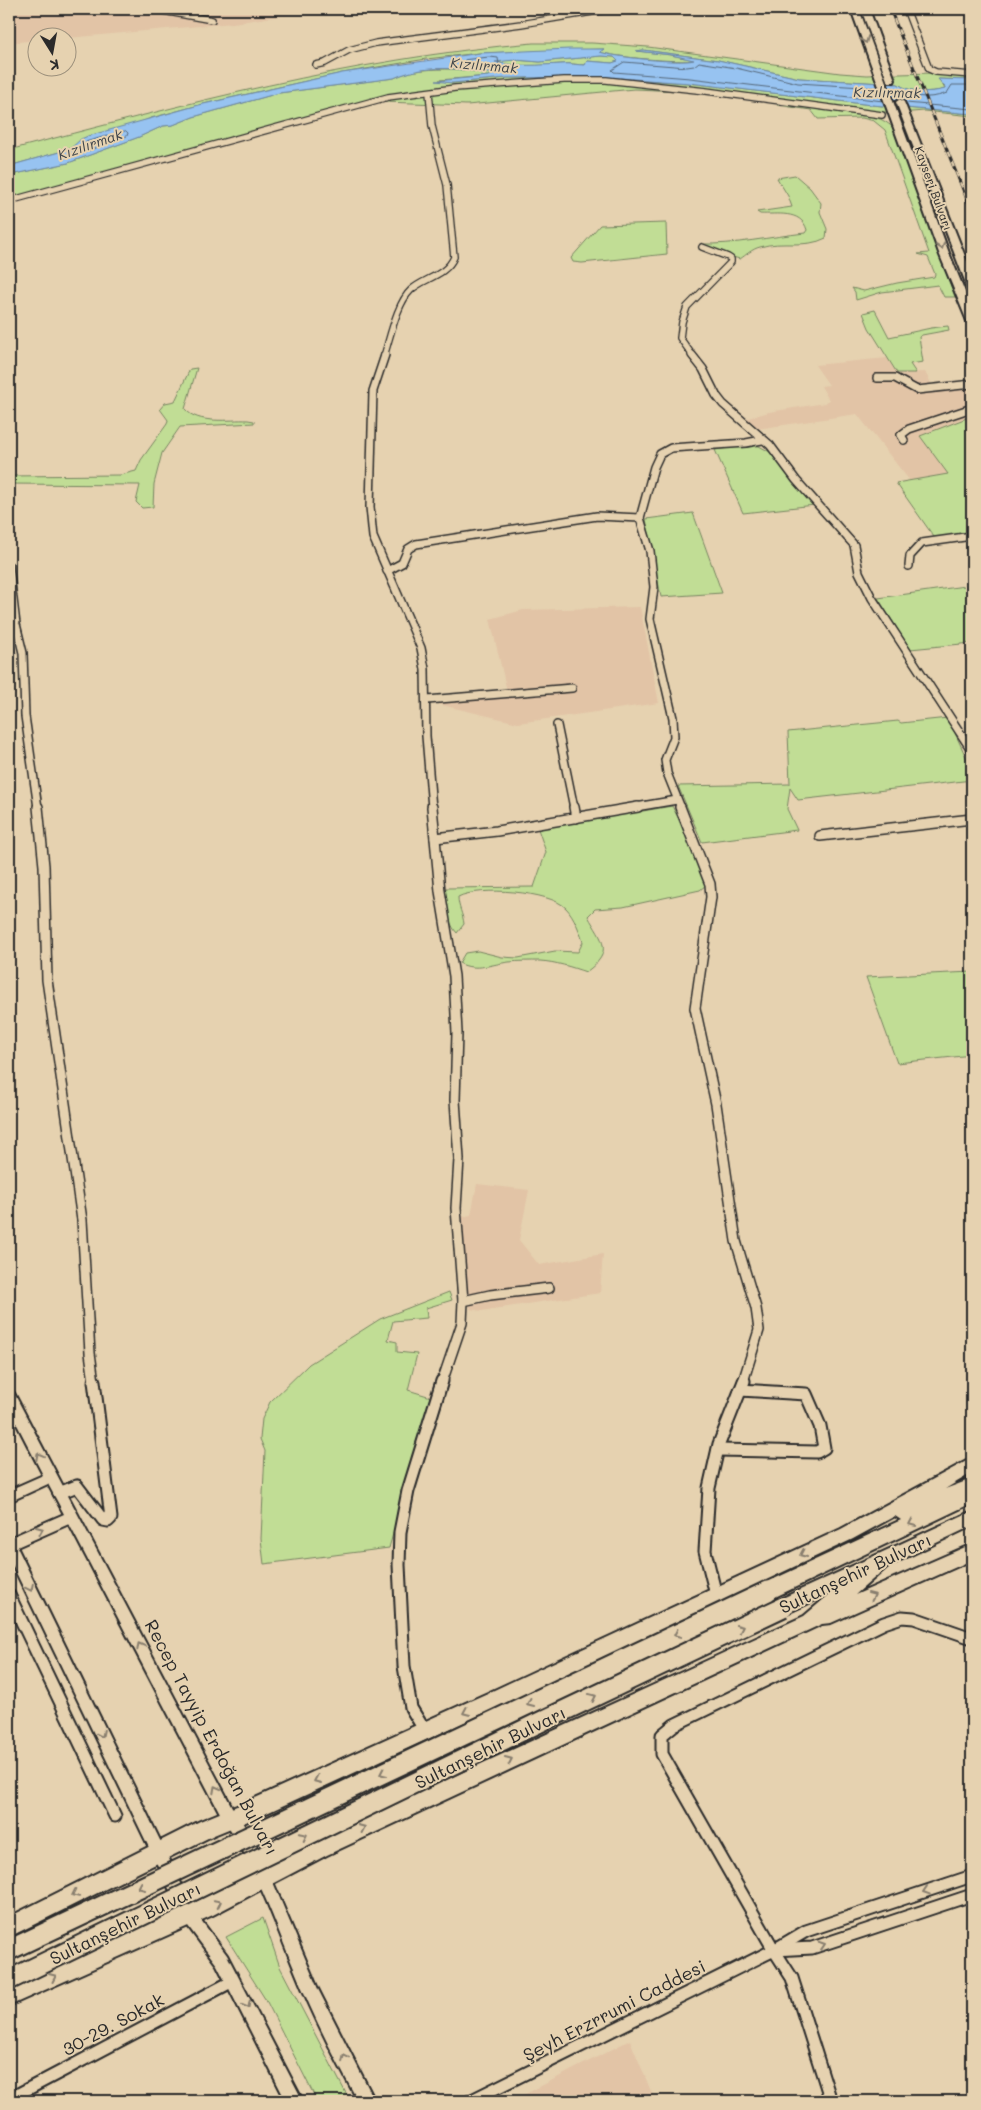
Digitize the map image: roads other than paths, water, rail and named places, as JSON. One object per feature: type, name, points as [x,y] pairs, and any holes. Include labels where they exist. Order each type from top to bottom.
[{"type":"highway","name":"Kayseri Bulvarı","points":[[855,9],[944,253],[972,321]]},
{"type":"highway","name":"Kayseri Bulvarı","points":[[866,9],[887,70],[972,286]]},
{"type":"highway","points":[[9,1927],[207,1828],[425,1731],[847,1534],[972,1465]]},
{"type":"highway","points":[[847,1534],[972,1486]]},
{"type":"highway","name":"Sultanşehir Bulvarı","points":[[9,1950],[972,1495]]},
{"type":"highway","name":"Sultanşehir Bulvarı","points":[[9,1980],[536,1724],[972,1518]]},
{"type":"highway","points":[[9,1996],[190,1916],[266,1878],[320,1848],[811,1622],[972,1552]]},
{"type":"highway","points":[[811,1622],[881,1561]]},
{"type":"street","points":[[152,9],[212,20]]},
{"type":"street","points":[[316,65],[325,63],[349,50],[376,43],[521,24],[610,9]]},
{"type":"street","points":[[906,9],[929,69],[936,72],[972,75]]},
{"type":"street","points":[[9,201],[388,97],[524,82],[606,80],[706,91],[882,116]]},
{"type":"street","points":[[425,1731],[411,1708],[404,1666],[399,1565],[400,1532],[408,1491],[423,1438],[462,1323],[463,1301],[456,1208],[459,1159],[455,1100],[457,1033],[454,976],[440,891],[435,838],[421,648],[373,536],[371,519],[373,391],[402,303],[411,290],[448,267],[455,251],[449,216],[447,185],[432,126],[429,92]]},
{"type":"street","points":[[702,247],[728,257],[731,259],[731,262],[687,308],[682,322],[680,338],[686,350],[703,370],[716,395],[776,452],[796,480],[854,545],[857,552],[859,573],[871,594],[887,621],[952,715],[972,751]]},
{"type":"street","points":[[878,378],[895,378],[917,390],[972,384]]},
{"type":"street","points":[[904,440],[901,435],[909,429],[972,408]]},
{"type":"street","points":[[716,1595],[704,1551],[709,1488],[718,1450],[755,1350],[758,1330],[757,1316],[736,1241],[716,1104],[695,1008],[708,925],[711,897],[710,884],[677,800],[666,766],[665,760],[674,737],[673,718],[650,619],[654,587],[650,551],[640,518],[654,467],[660,454],[672,448],[738,444],[762,440]]},
{"type":"street","points":[[387,571],[402,563],[406,550],[416,544],[597,516],[640,518]]},
{"type":"street","points":[[909,566],[910,556],[922,543],[972,536]]},
{"type":"street","points":[[9,566],[16,624],[23,653],[26,716],[44,866],[47,980],[82,1220],[90,1353],[111,1518],[108,1521],[103,1520],[81,1489],[76,1486],[59,1493]]},
{"type":"street","points":[[426,700],[572,688]]},
{"type":"street","points":[[557,725],[576,818]]},
{"type":"street","points":[[435,838],[497,831],[677,800]]},
{"type":"street","points":[[820,836],[972,819]]},
{"type":"street","points":[[463,1301],[490,1295],[549,1288]]},
{"type":"street","points":[[718,1450],[817,1452],[824,1448],[820,1426],[806,1394],[798,1392],[740,1390]]},
{"type":"street","name":"Recep Tayyip Erdoğan Bulvarı","points":[[9,1398],[232,1818],[266,1878],[284,1928],[320,2008],[366,2101]]},
{"type":"street","points":[[9,1496],[51,1477]]},
{"type":"street","points":[[72,1516],[9,1544],[190,1916],[222,1960],[296,2101]]},
{"type":"street","points":[[9,1595],[115,1816]]},
{"type":"street","points":[[831,2101],[792,1978],[774,1950],[662,1754],[662,1735],[683,1721],[884,1623],[902,1617],[914,1618],[972,1638]]},
{"type":"street","name":"Şeyh Erzrrumi Caddesi","points":[[470,2101],[774,1950],[806,1931],[972,1876]]},
{"type":"street","name":"Şeyh Erzrrumi Caddesi","points":[[774,1950],[812,1948],[972,1895]]},
{"type":"street","name":"30-29. Sokak","points":[[9,2099],[233,1981]]},
{"type":"water","name":"Kızılırmak","points":[[604,49],[600,52],[632,58],[662,61],[694,60],[636,51],[643,50],[718,60],[799,78],[898,84],[908,89],[921,91],[945,89],[938,79],[972,80],[972,114],[872,105],[689,83],[605,77],[507,78],[452,83],[436,81],[493,74],[443,68],[418,71],[394,78],[279,93],[193,117],[173,125],[163,126],[139,137],[68,163],[15,174],[9,179],[9,166],[70,149],[81,139],[88,136],[199,105],[342,73],[480,53]],"holes":[[[601,56],[614,57],[618,61],[612,63],[587,61],[585,65],[520,65],[495,62],[515,60],[540,62]]]},
{"type":"railway","points":[[890,9],[972,212]]}]
